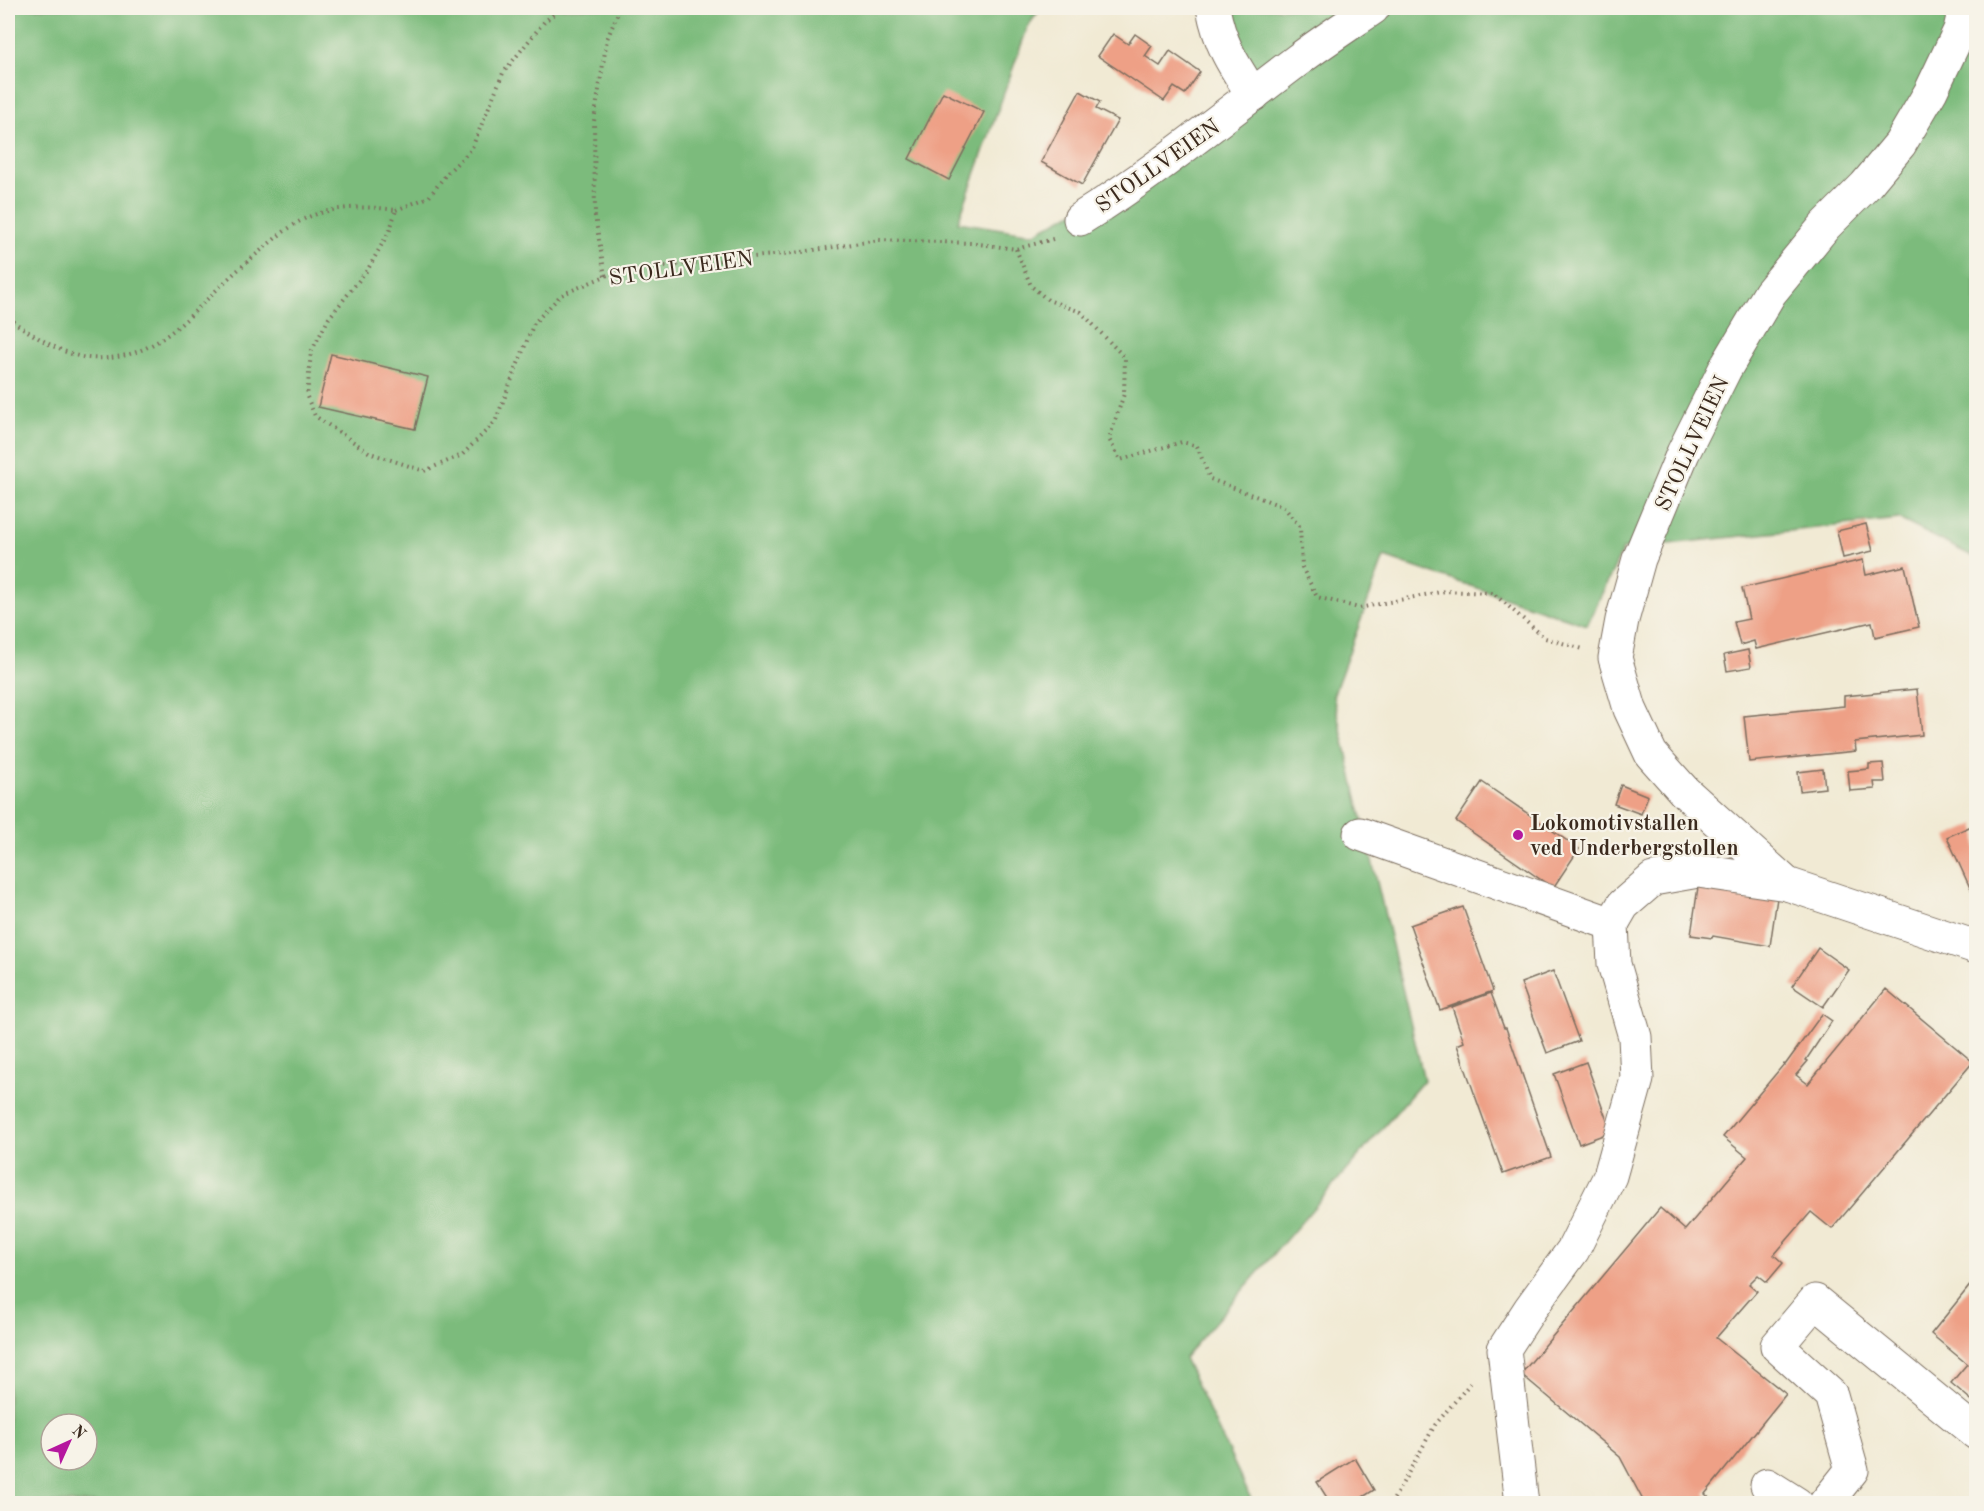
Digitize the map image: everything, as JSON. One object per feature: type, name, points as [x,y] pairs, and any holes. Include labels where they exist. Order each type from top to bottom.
[{"type":"street","points":[[1213,8],[1227,54],[1253,95]]},
{"type":"street","name":"STOLLVEIEN","points":[[1080,219],[1142,177],[1373,8]]},
{"type":"street","name":"STOLLVEIEN","points":[[1787,884],[1684,791],[1650,754],[1630,709],[1616,658],[1622,620],[1639,559],[1683,453],[1725,369],[1770,293],[1825,226],[1865,186],[1900,144],[1931,91],[1960,30],[1965,8]]},
{"type":"street","points":[[1360,834],[1612,924],[1614,964],[1635,1037],[1637,1078],[1610,1176],[1573,1250],[1504,1349],[1522,1503]]},
{"type":"street","name":"STOLLVEIEN","points":[[1612,924],[1623,905],[1653,879],[1698,871],[1787,884],[1977,947]]},
{"type":"street","points":[[1825,1503],[1852,1470],[1831,1395],[1777,1346],[1815,1301],[1977,1433]]},
{"type":"street","points":[[1767,1485],[1797,1503]]},
{"type":"path","points":[[8,318],[46,343],[87,358],[123,357],[154,345],[189,320],[230,277],[279,235],[314,215],[352,208],[380,207],[396,210],[429,197],[447,173],[471,150],[503,73],[544,22],[561,8]]},
{"type":"path","points":[[605,276],[595,216],[594,121],[607,39],[620,8]]},
{"type":"path","name":"STOLLVEIEN","points":[[396,210],[390,230],[368,269],[329,318],[311,352],[307,396],[315,416],[370,453],[424,471],[462,455],[495,422],[534,323],[561,295],[605,276],[617,272],[802,252],[879,240],[972,243],[1016,249],[1053,239],[1080,219]]},
{"type":"path","points":[[1016,249],[1031,286],[1048,300],[1081,312],[1125,358],[1124,393],[1109,439],[1120,460],[1182,442],[1197,446],[1210,479],[1284,507],[1300,527],[1302,567],[1317,597],[1359,608],[1445,591],[1493,593],[1545,638],[1616,658]]},
{"type":"path","points":[[1391,1503],[1435,1425],[1483,1369],[1504,1349]]},
{"type":"green space","points":[[8,8],[1041,8],[1028,26],[958,222],[1033,234],[1200,142],[1243,92],[1219,8],[1976,8],[1976,558],[1899,519],[1623,549],[1587,625],[1384,557],[1333,696],[1424,1080],[1184,1358],[1253,1503],[8,1503]]},
{"type":"building","points":[[1113,34],[1128,44],[1135,34],[1152,46],[1145,56],[1160,66],[1170,51],[1200,72],[1185,94],[1174,87],[1164,101],[1098,56]]},
{"type":"building","points":[[1080,91],[1100,102],[1096,109],[1118,120],[1082,185],[1041,162]]},
{"type":"building","points":[[943,92],[984,112],[949,180],[909,159]]},
{"type":"building","points":[[331,354],[428,377],[415,429],[318,407]]},
{"type":"building","points":[[1866,524],[1873,551],[1843,558],[1837,531]]},
{"type":"building","points":[[1863,560],[1866,575],[1905,566],[1919,627],[1875,637],[1872,622],[1756,649],[1754,641],[1740,645],[1734,622],[1749,619],[1742,588]]},
{"type":"building","points":[[1748,650],[1751,667],[1727,671],[1724,655]]},
{"type":"building","points":[[1917,689],[1922,735],[1855,742],[1856,751],[1749,762],[1744,716],[1844,706],[1844,696]]},
{"type":"building","points":[[1883,763],[1885,782],[1874,782],[1875,789],[1850,791],[1848,771],[1869,769],[1869,764]]},
{"type":"building","points":[[1823,769],[1825,788],[1800,791],[1798,772]]},
{"type":"building","name":"Lokomotivstallen ved Underbergstollen","points":[[1482,782],[1579,849],[1553,888],[1456,821]]},
{"type":"building","points":[[1621,785],[1648,796],[1641,814],[1614,804]]},
{"type":"building","points":[[1976,824],[1976,901],[1947,837]]},
{"type":"building","points":[[1698,887],[1777,898],[1770,946],[1713,936],[1712,938],[1691,935]]},
{"type":"building","points":[[1463,907],[1493,991],[1440,1010],[1410,925]]},
{"type":"building","points":[[1818,948],[1849,970],[1823,1007],[1792,986]]},
{"type":"building","points":[[1553,971],[1579,1041],[1547,1053],[1521,983]]},
{"type":"building","points":[[1886,989],[1973,1062],[1832,1229],[1811,1212],[1774,1255],[1783,1263],[1767,1282],[1758,1275],[1749,1284],[1757,1291],[1716,1338],[1786,1394],[1705,1494],[1716,1504],[1645,1504],[1620,1457],[1521,1374],[1660,1208],[1685,1230],[1747,1157],[1723,1137],[1785,1065],[1822,1014],[1832,1021],[1806,1060],[1808,1061],[1796,1075],[1808,1084]]},
{"type":"building","points":[[1491,993],[1504,1028],[1506,1028],[1551,1157],[1503,1174],[1457,1045],[1464,1042],[1452,1007]]},
{"type":"building","points":[[1586,1062],[1611,1132],[1579,1144],[1554,1074]]},
{"type":"building","points":[[1976,1278],[1976,1404],[1951,1383],[1967,1364],[1931,1334]]},
{"type":"building","points":[[1355,1458],[1374,1490],[1352,1504],[1331,1504],[1317,1482]]},
{"type":"place","name":"Lokomotivstallen ved Underbergstollen","points":[[1518,835]]}]
